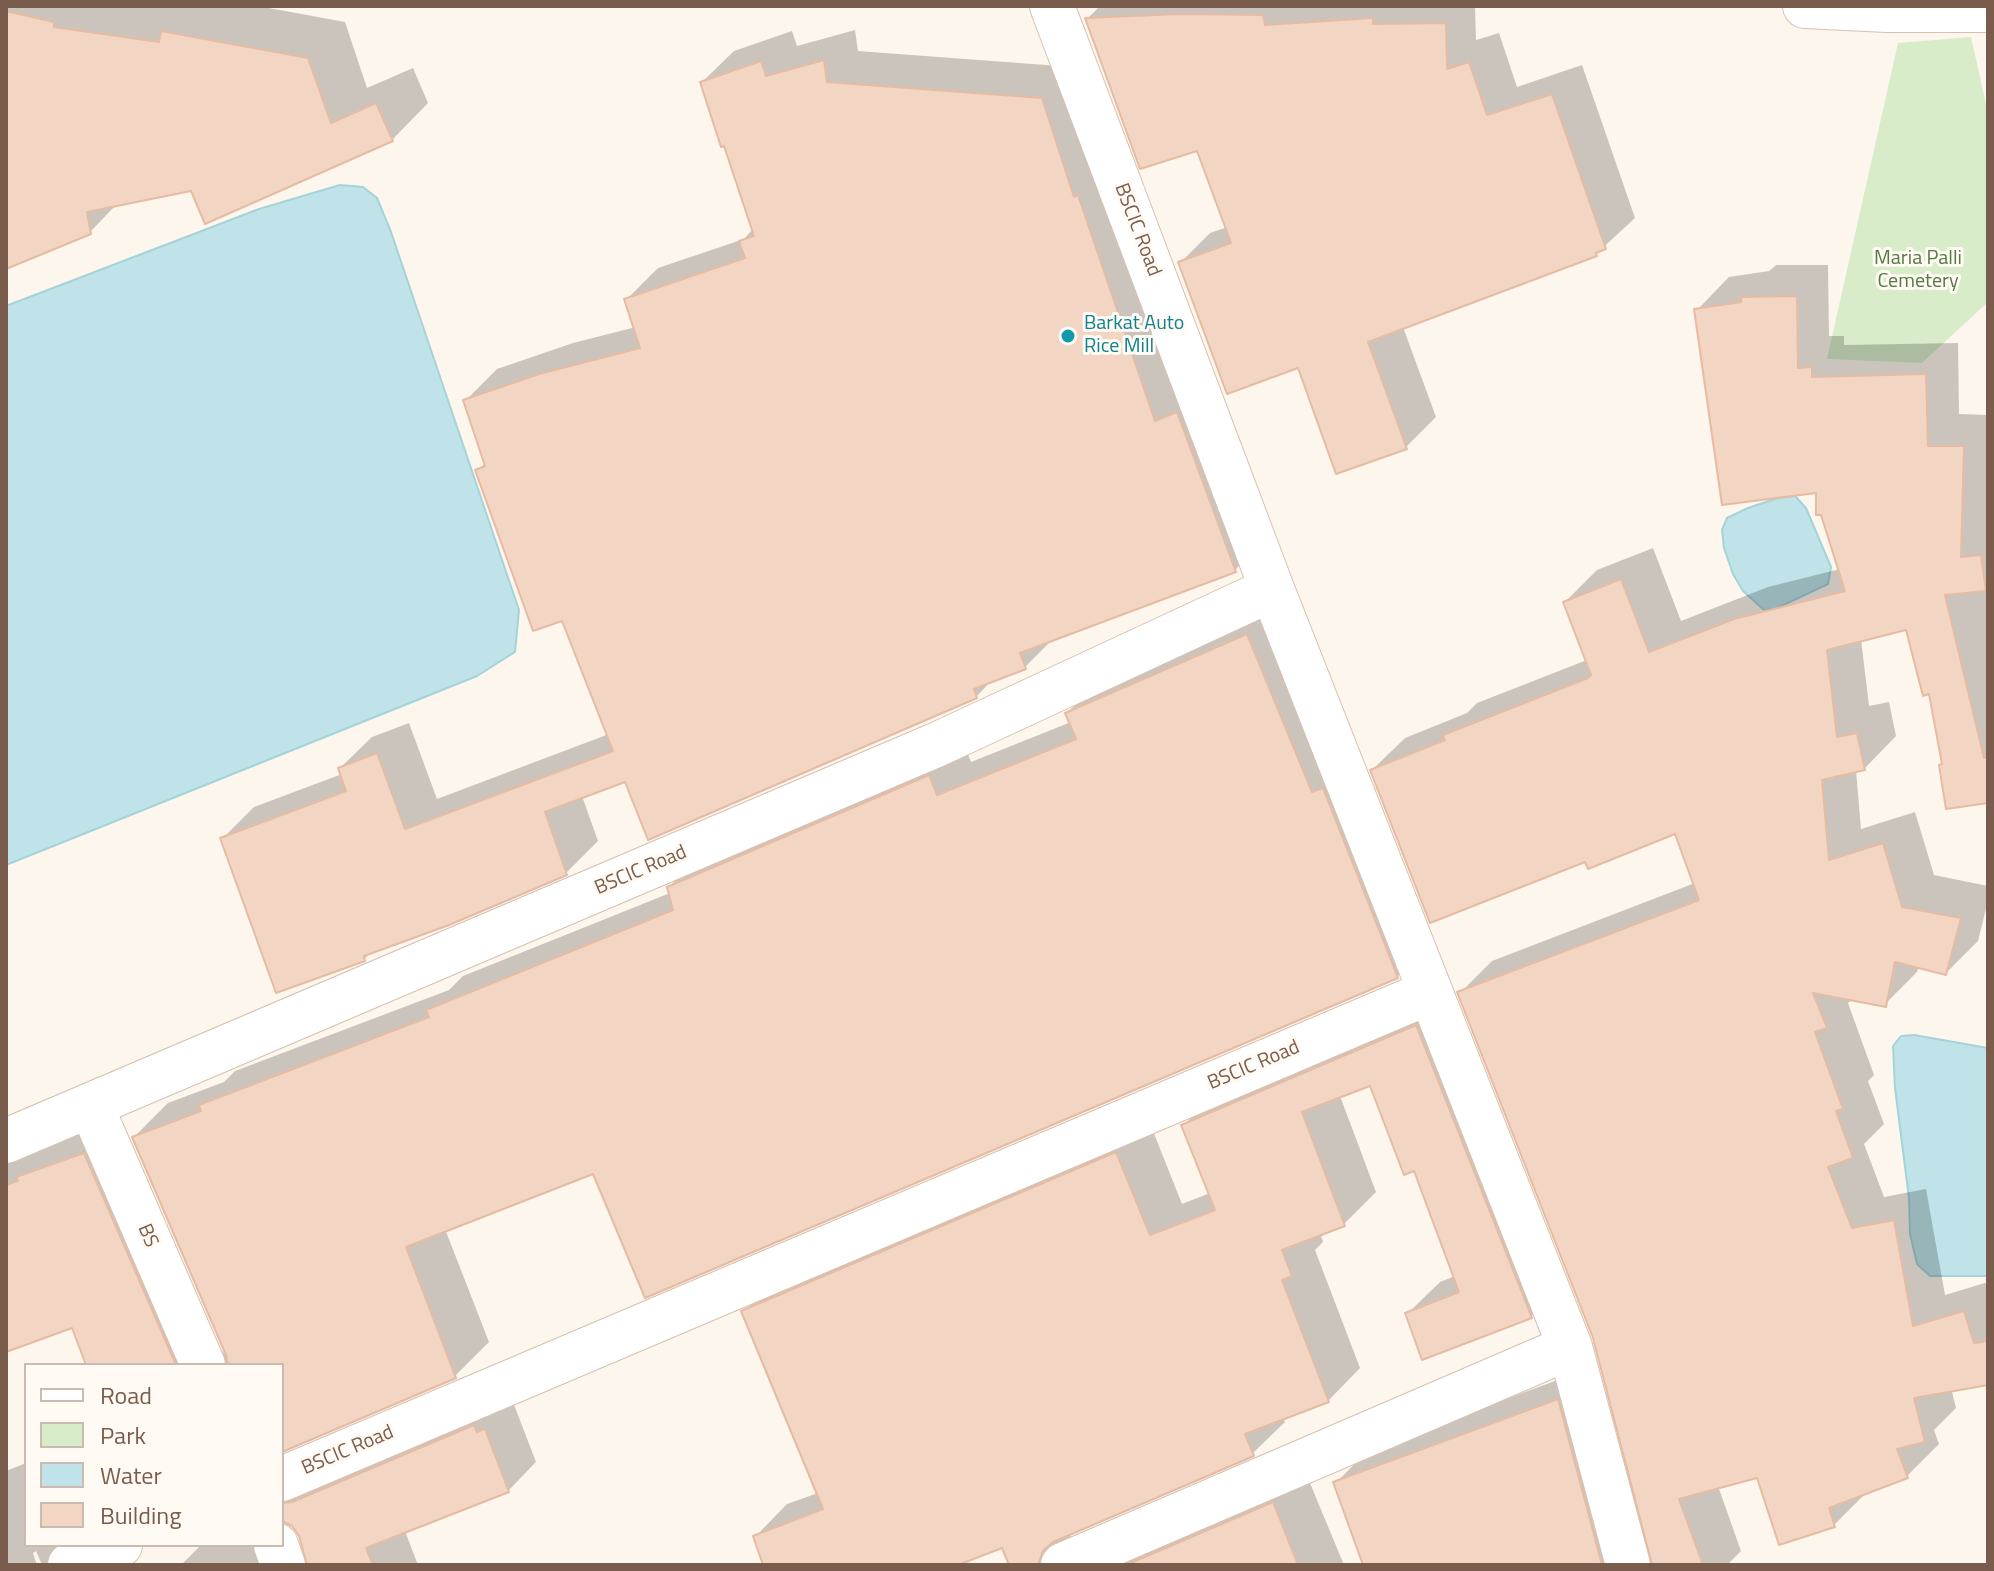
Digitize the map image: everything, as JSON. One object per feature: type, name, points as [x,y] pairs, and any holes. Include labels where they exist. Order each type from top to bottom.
[{"type":"street","name":"BSCIC Road","points":[[1052,6],[1272,589],[1570,1347],[1628,1565]]},
{"type":"street","points":[[1805,6],[1988,10]]},
{"type":"street","name":"BSCIC Road","points":[[6,1141],[936,745],[1272,589]]},
{"type":"street","name":"BSCIC Road","points":[[284,1478],[1430,992]]},
{"type":"street","name":"BS","points":[[91,1106],[202,1363]]},
{"type":"street","points":[[1063,1565],[1570,1347]]},
{"type":"street","points":[[70,1565],[115,1547]]},
{"type":"green space","name":"Maria Palli Cemetery","points":[[1971,37],[1988,113],[1988,302],[1922,363],[1827,359],[1898,43]]},
{"type":"water","points":[[340,185],[363,187],[377,198],[391,232],[519,610],[515,652],[477,676],[6,865],[6,306],[259,209]]},
{"type":"water","points":[[1795,496],[1806,508],[1831,567],[1828,584],[1775,609],[1764,610],[1743,591],[1733,574],[1724,548],[1722,530],[1727,518],[1748,508]]},
{"type":"water","points":[[1914,1035],[1988,1048],[1988,1276],[1930,1276],[1917,1264],[1910,1234],[1893,1046],[1901,1036]]},
{"type":"building","points":[[6,11],[54,22],[54,27],[159,42],[161,31],[308,58],[331,123],[376,103],[393,141],[205,224],[191,191],[87,212],[91,234],[6,269]]},
{"type":"building","points":[[1263,15],[1265,25],[1373,18],[1373,24],[1446,23],[1447,69],[1469,62],[1487,115],[1552,94],[1606,249],[1596,253],[1597,256],[1368,342],[1407,449],[1336,474],[1298,368],[1227,394],[1178,262],[1231,243],[1197,151],[1140,169],[1085,18]]},
{"type":"building","points":[[824,60],[827,82],[1042,98],[1074,197],[1078,195],[1155,421],[1177,412],[1236,572],[1020,653],[1026,669],[974,689],[977,698],[648,840],[625,782],[545,812],[567,875],[449,925],[364,956],[365,961],[276,993],[220,838],[346,791],[338,768],[377,753],[405,829],[613,751],[562,621],[533,631],[475,470],[485,466],[463,400],[539,374],[640,348],[624,299],[745,258],[739,241],[754,236],[700,82],[761,61],[766,76]]},
{"type":"building","points":[[1797,296],[1798,368],[1812,367],[1812,377],[1926,374],[1928,446],[1964,446],[1961,557],[1981,555],[1986,591],[1945,595],[1984,758],[1988,757],[1988,803],[1946,809],[1939,765],[1942,764],[1929,694],[1923,696],[1906,630],[1827,650],[1837,737],[1857,733],[1865,770],[1822,780],[1829,860],[1883,843],[1902,907],[1961,918],[1946,975],[1895,962],[1886,1007],[1813,993],[1827,1028],[1815,1032],[1843,1109],[1836,1111],[1853,1158],[1828,1167],[1852,1228],[1894,1220],[1913,1326],[1964,1311],[1974,1343],[1988,1341],[1988,1385],[1914,1398],[1925,1442],[1897,1449],[1908,1478],[1829,1508],[1835,1527],[1779,1545],[1757,1478],[1679,1499],[1703,1565],[1652,1565],[1593,1338],[1457,992],[1699,900],[1675,834],[1588,869],[1585,862],[1430,923],[1370,770],[1445,740],[1443,735],[1588,678],[1591,675],[1563,602],[1621,579],[1649,652],[1734,619],[1845,591],[1821,515],[1816,515],[1816,493],[1722,505],[1694,309],[1741,302],[1741,297]]},
{"type":"building","points":[[1247,634],[1312,792],[1323,788],[1398,978],[645,1298],[593,1174],[406,1247],[456,1378],[284,1451],[284,1363],[228,1363],[132,1137],[201,1111],[199,1105],[429,1017],[426,1010],[673,910],[667,887],[929,775],[937,795],[1076,739],[1065,713]]},
{"type":"building","points":[[1416,1025],[1532,1318],[1422,1360],[1405,1313],[1459,1292],[1414,1171],[1404,1175],[1370,1086],[1302,1112],[1345,1226],[1282,1250],[1292,1276],[1282,1280],[1329,1402],[1245,1434],[1254,1456],[1053,1542],[1043,1551],[1038,1565],[1009,1565],[1002,1548],[958,1565],[763,1565],[753,1536],[823,1509],[741,1311],[1116,1152],[1150,1235],[1215,1210],[1181,1125]]},
{"type":"building","points":[[84,1153],[175,1363],[85,1363],[72,1328],[6,1352],[6,1185],[18,1181],[16,1177]]},
{"type":"building","points":[[1558,1399],[1602,1565],[1363,1565],[1333,1482]]},
{"type":"building","points":[[474,1425],[477,1432],[485,1429],[509,1492],[366,1548],[373,1565],[307,1565],[299,1536],[292,1526],[284,1522],[284,1503]]},
{"type":"building","points":[[1273,1502],[1298,1565],[1126,1565]]},
{"type":"place","name":"Barkat Auto Rice Mill","points":[[1068,336]]}]
